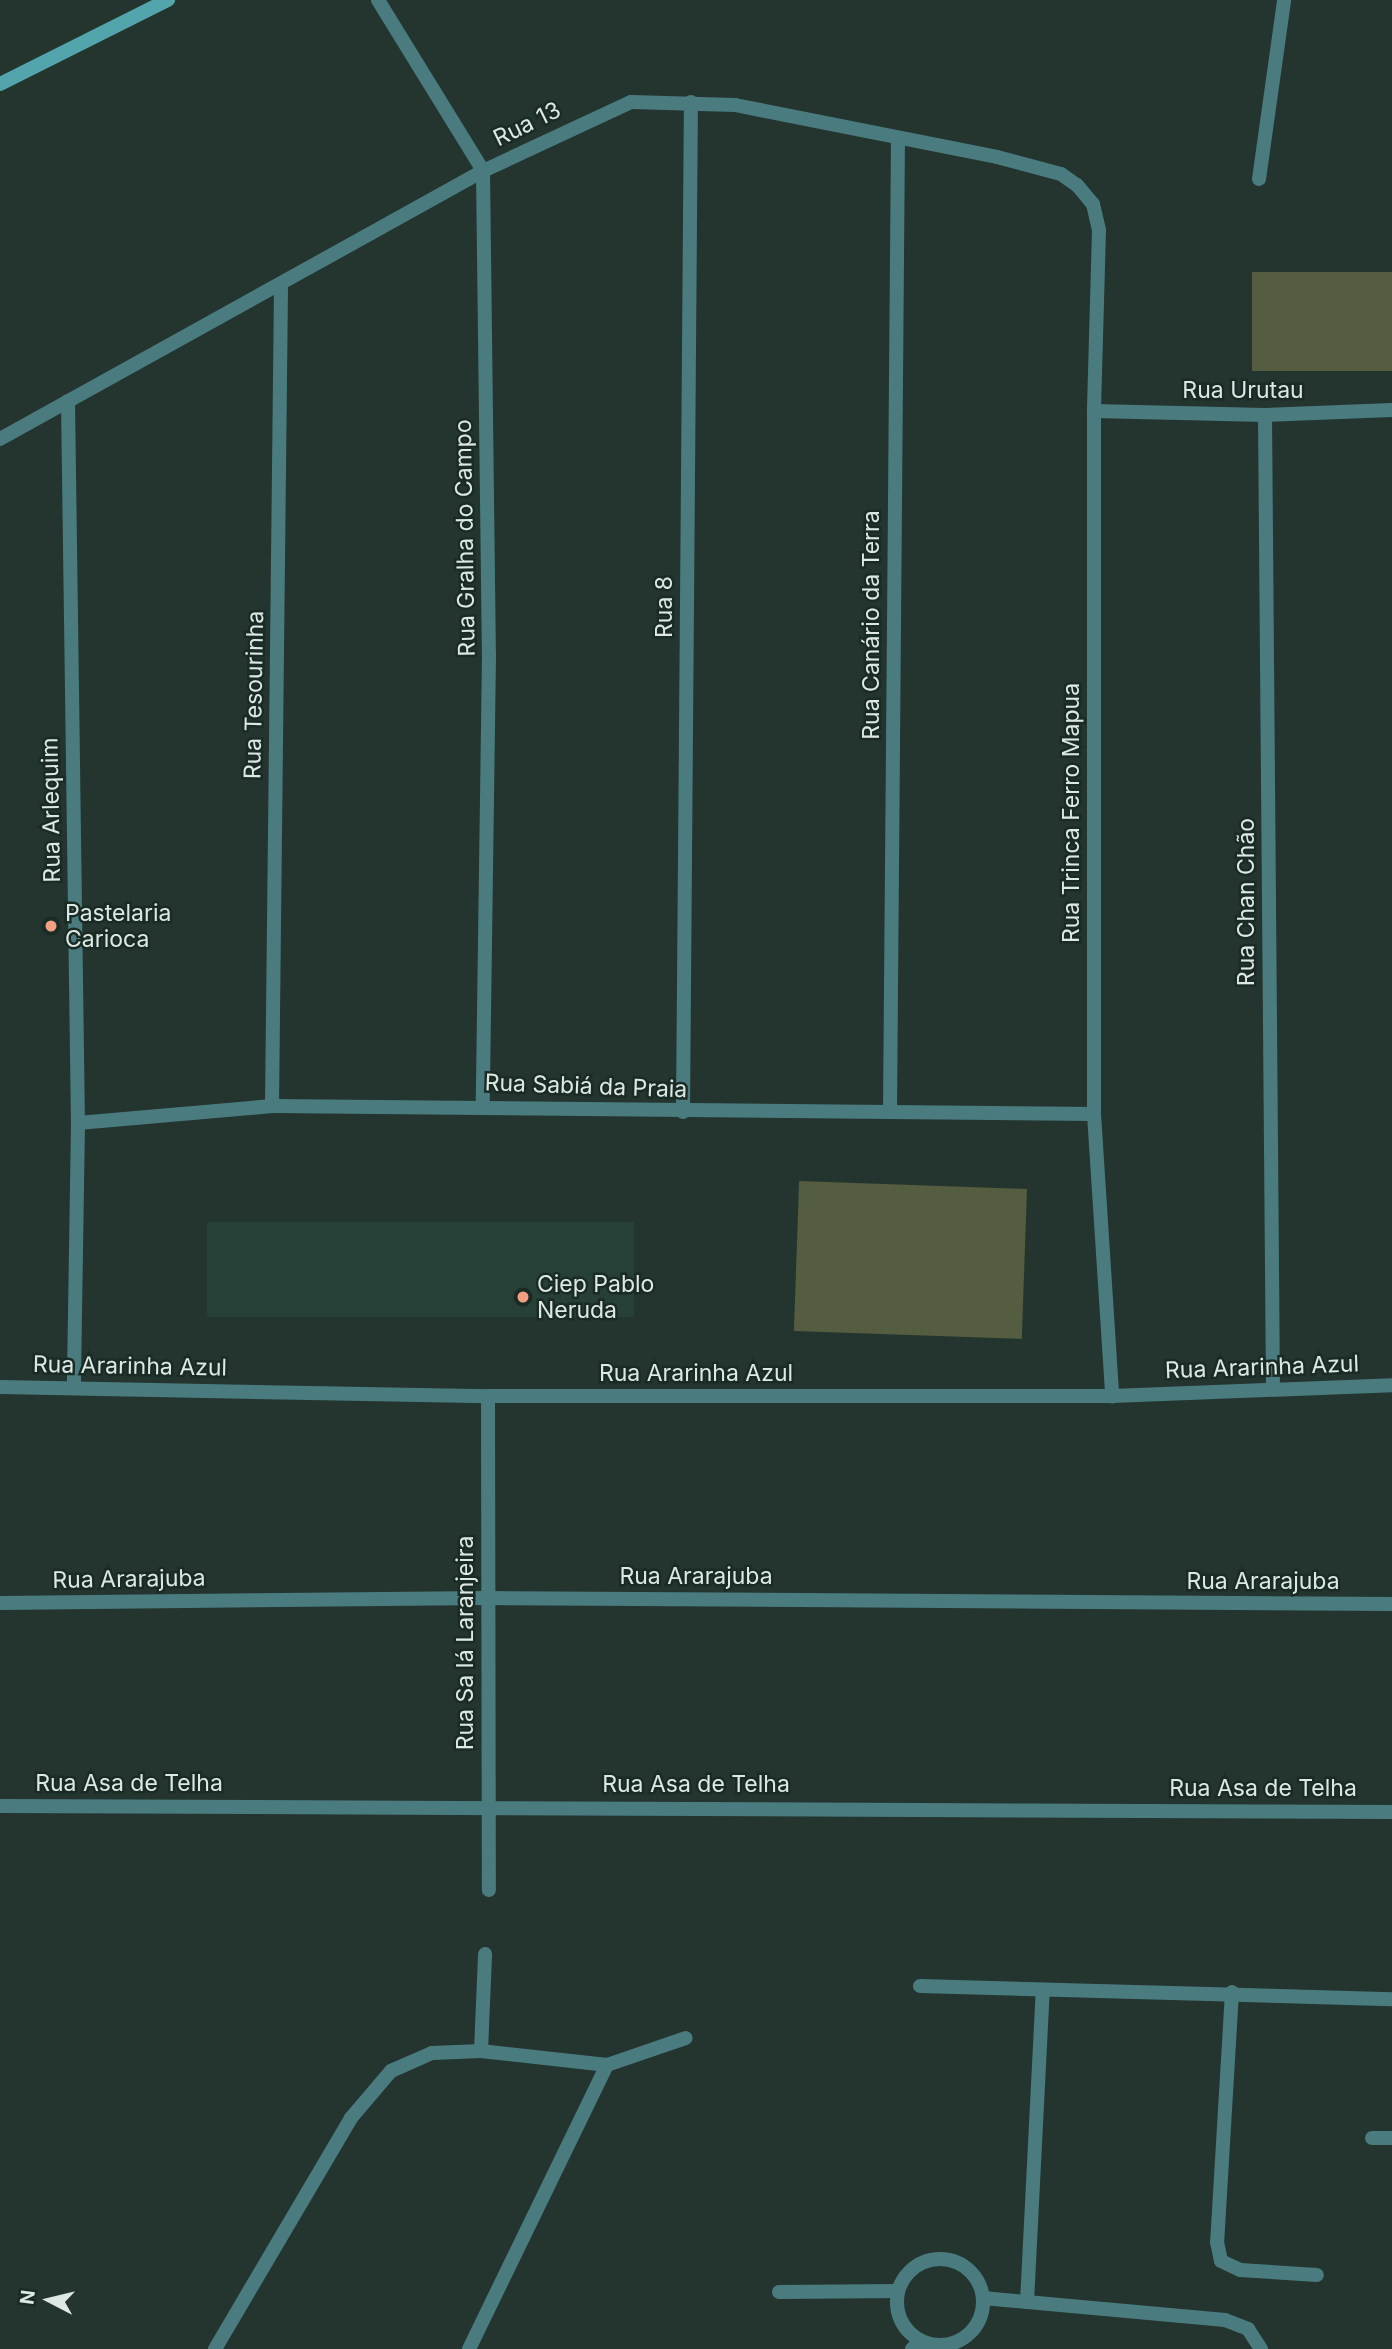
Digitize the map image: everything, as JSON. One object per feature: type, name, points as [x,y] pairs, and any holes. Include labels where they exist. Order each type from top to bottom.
[{"type":"main road","points":[[0,84],[168,0]]},
{"type":"street","points":[[378,0],[484,171]]},
{"type":"street","points":[[1259,180],[1283,0]]},
{"type":"street","name":"Rua 13","points":[[0,439],[484,171],[631,102],[735,105],[898,140],[997,156],[1061,174],[1093,204],[1099,230]]},
{"type":"street","name":"Rua 8","points":[[682,1112],[691,102]]},
{"type":"street","name":"Rua Canário da Terra","points":[[890,1111],[898,140]]},
{"type":"street","name":"Rua Gralha do Campo","points":[[483,1106],[489,655],[484,171]]},
{"type":"street","name":"Rua Trinca Ferro Mapua","points":[[1099,230],[1094,411],[1094,1114],[1112,1396]]},
{"type":"street","name":"Rua Tesourinha","points":[[272,1106],[281,285]]},
{"type":"street","name":"Rua Arlequim","points":[[68,401],[78,1123],[74,1387]]},
{"type":"street","name":"Rua Urutau","points":[[1094,411],[1265,415],[1392,410]]},
{"type":"street","name":"Rua Chan Chão","points":[[1265,415],[1273,1389]]},
{"type":"street","name":"Rua Sabiá da Praia","points":[[78,1123],[272,1106],[1094,1114]]},
{"type":"street","name":"Rua Ararinha Azul","points":[[0,1387],[488,1395],[1112,1396],[1392,1384]]},
{"type":"street","name":"Rua Sa Iá Laranjeira","points":[[488,1395],[489,1890]]},
{"type":"street","name":"Rua Ararajuba","points":[[0,1603],[487,1598],[1392,1604]]},
{"type":"street","name":"Rua Asa de Telha","points":[[0,1806],[487,1805],[1392,1812]]},
{"type":"street","points":[[481,2051],[485,1954]]},
{"type":"street","points":[[920,1986],[1232,1992],[1392,1999]]},
{"type":"street","points":[[1027,2302],[1043,1989]]},
{"type":"street","points":[[1232,1992],[1217,2242],[1221,2261],[1240,2270],[1317,2275]]},
{"type":"street","points":[[215,2349],[351,2118],[391,2071],[432,2053],[481,2051],[607,2066],[686,2038]]},
{"type":"street","points":[[469,2349],[607,2066]]},
{"type":"street","points":[[1372,2138],[1392,2138]]},
{"type":"street","points":[[943,2258],[971,2271],[983,2298],[982,2313],[965,2337],[936,2346],[916,2345],[900,2320],[898,2291],[915,2266],[943,2258]]},
{"type":"street","points":[[779,2292],[898,2291]]},
{"type":"street","points":[[983,2298],[1225,2320],[1248,2329],[1261,2349]]},
{"type":"shaded area","points":[[1252,272],[1392,272],[1392,371],[1252,371]]},
{"type":"shaded area","points":[[799,1181],[1027,1189],[1022,1339],[794,1331]]},
{"type":"shaded area","points":[[207,1222],[634,1222],[634,1317],[207,1317]]},
{"type":"place","name":"Pastelaria Carioca","points":[[51,926]]},
{"type":"place","name":"Ciep Pablo Neruda","points":[[523,1297]]}]
